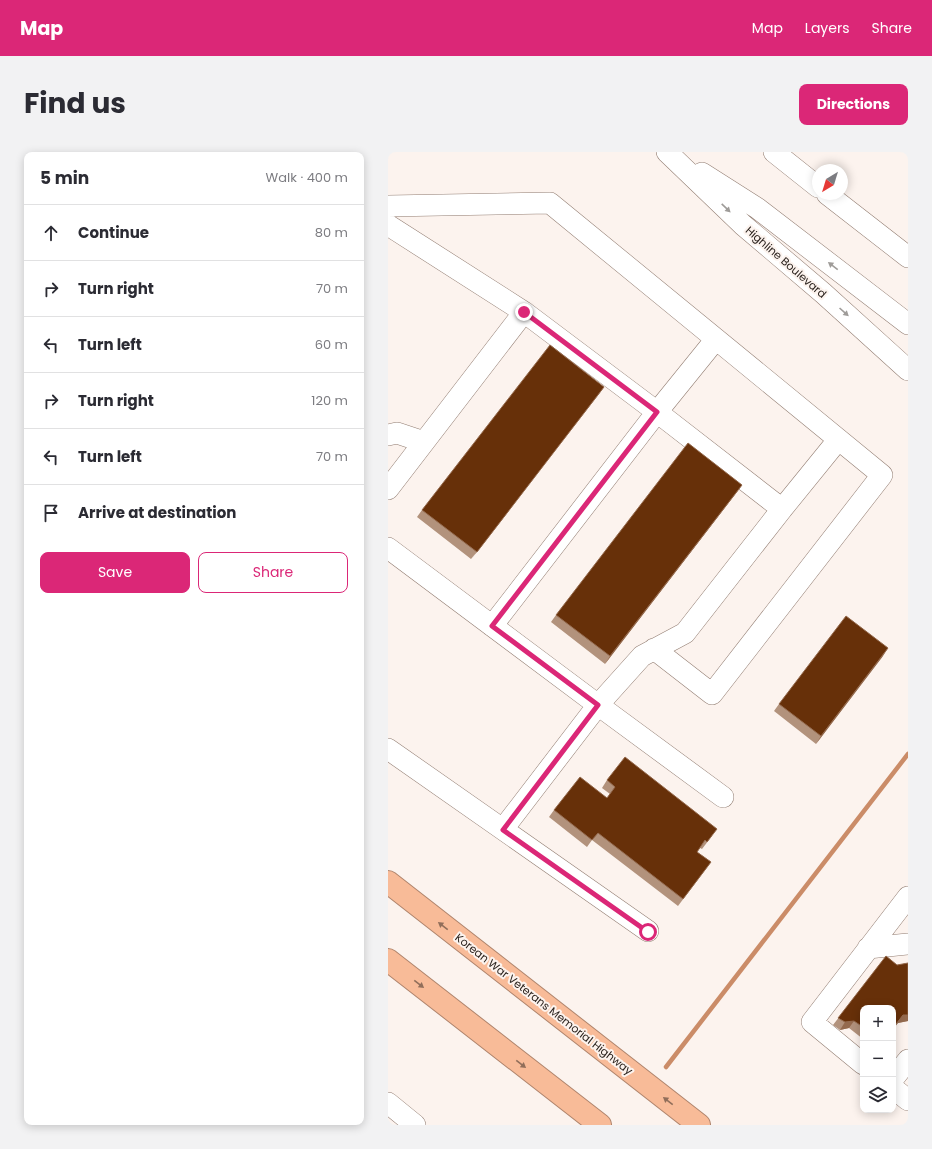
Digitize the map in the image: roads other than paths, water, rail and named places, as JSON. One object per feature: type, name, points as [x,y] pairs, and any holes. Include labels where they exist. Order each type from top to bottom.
[{"type":"highway","name":"Korean War Veterans Memorial Highway","points":[[388,882],[699,1125]]},
{"type":"highway","points":[[388,960],[600,1125]]},
{"type":"street","name":"Highline Boulevard","points":[[668,152],[757,208],[908,324]]},
{"type":"street","name":"Highline Boulevard","points":[[668,152],[743,225],[823,293],[908,370]]},
{"type":"street","points":[[774,152],[812,182]]},
{"type":"street","points":[[835,200],[908,257]]},
{"type":"street","points":[[388,206],[550,203],[882,475],[712,694],[654,649]]},
{"type":"street","points":[[388,225],[524,312],[657,412],[782,509]]},
{"type":"street","points":[[388,489],[524,312]]},
{"type":"street","points":[[492,626],[657,412],[716,339]]},
{"type":"street","points":[[388,435],[397,433],[424,442]]},
{"type":"street","points":[[503,830],[598,705],[642,656],[685,633],[838,440]]},
{"type":"street","points":[[388,548],[724,797]]},
{"type":"street","points":[[388,749],[648,932]]},
{"type":"street","points":[[860,1062],[812,1022],[908,897]]},
{"type":"street","points":[[868,948],[908,944]]},
{"type":"street","points":[[895,1077],[908,1060]]},
{"type":"street","points":[[896,1090],[908,1100]]},
{"type":"street","points":[[388,1103],[415,1125]]},
{"type":"waterway","points":[[666,1067],[908,754]]}]
